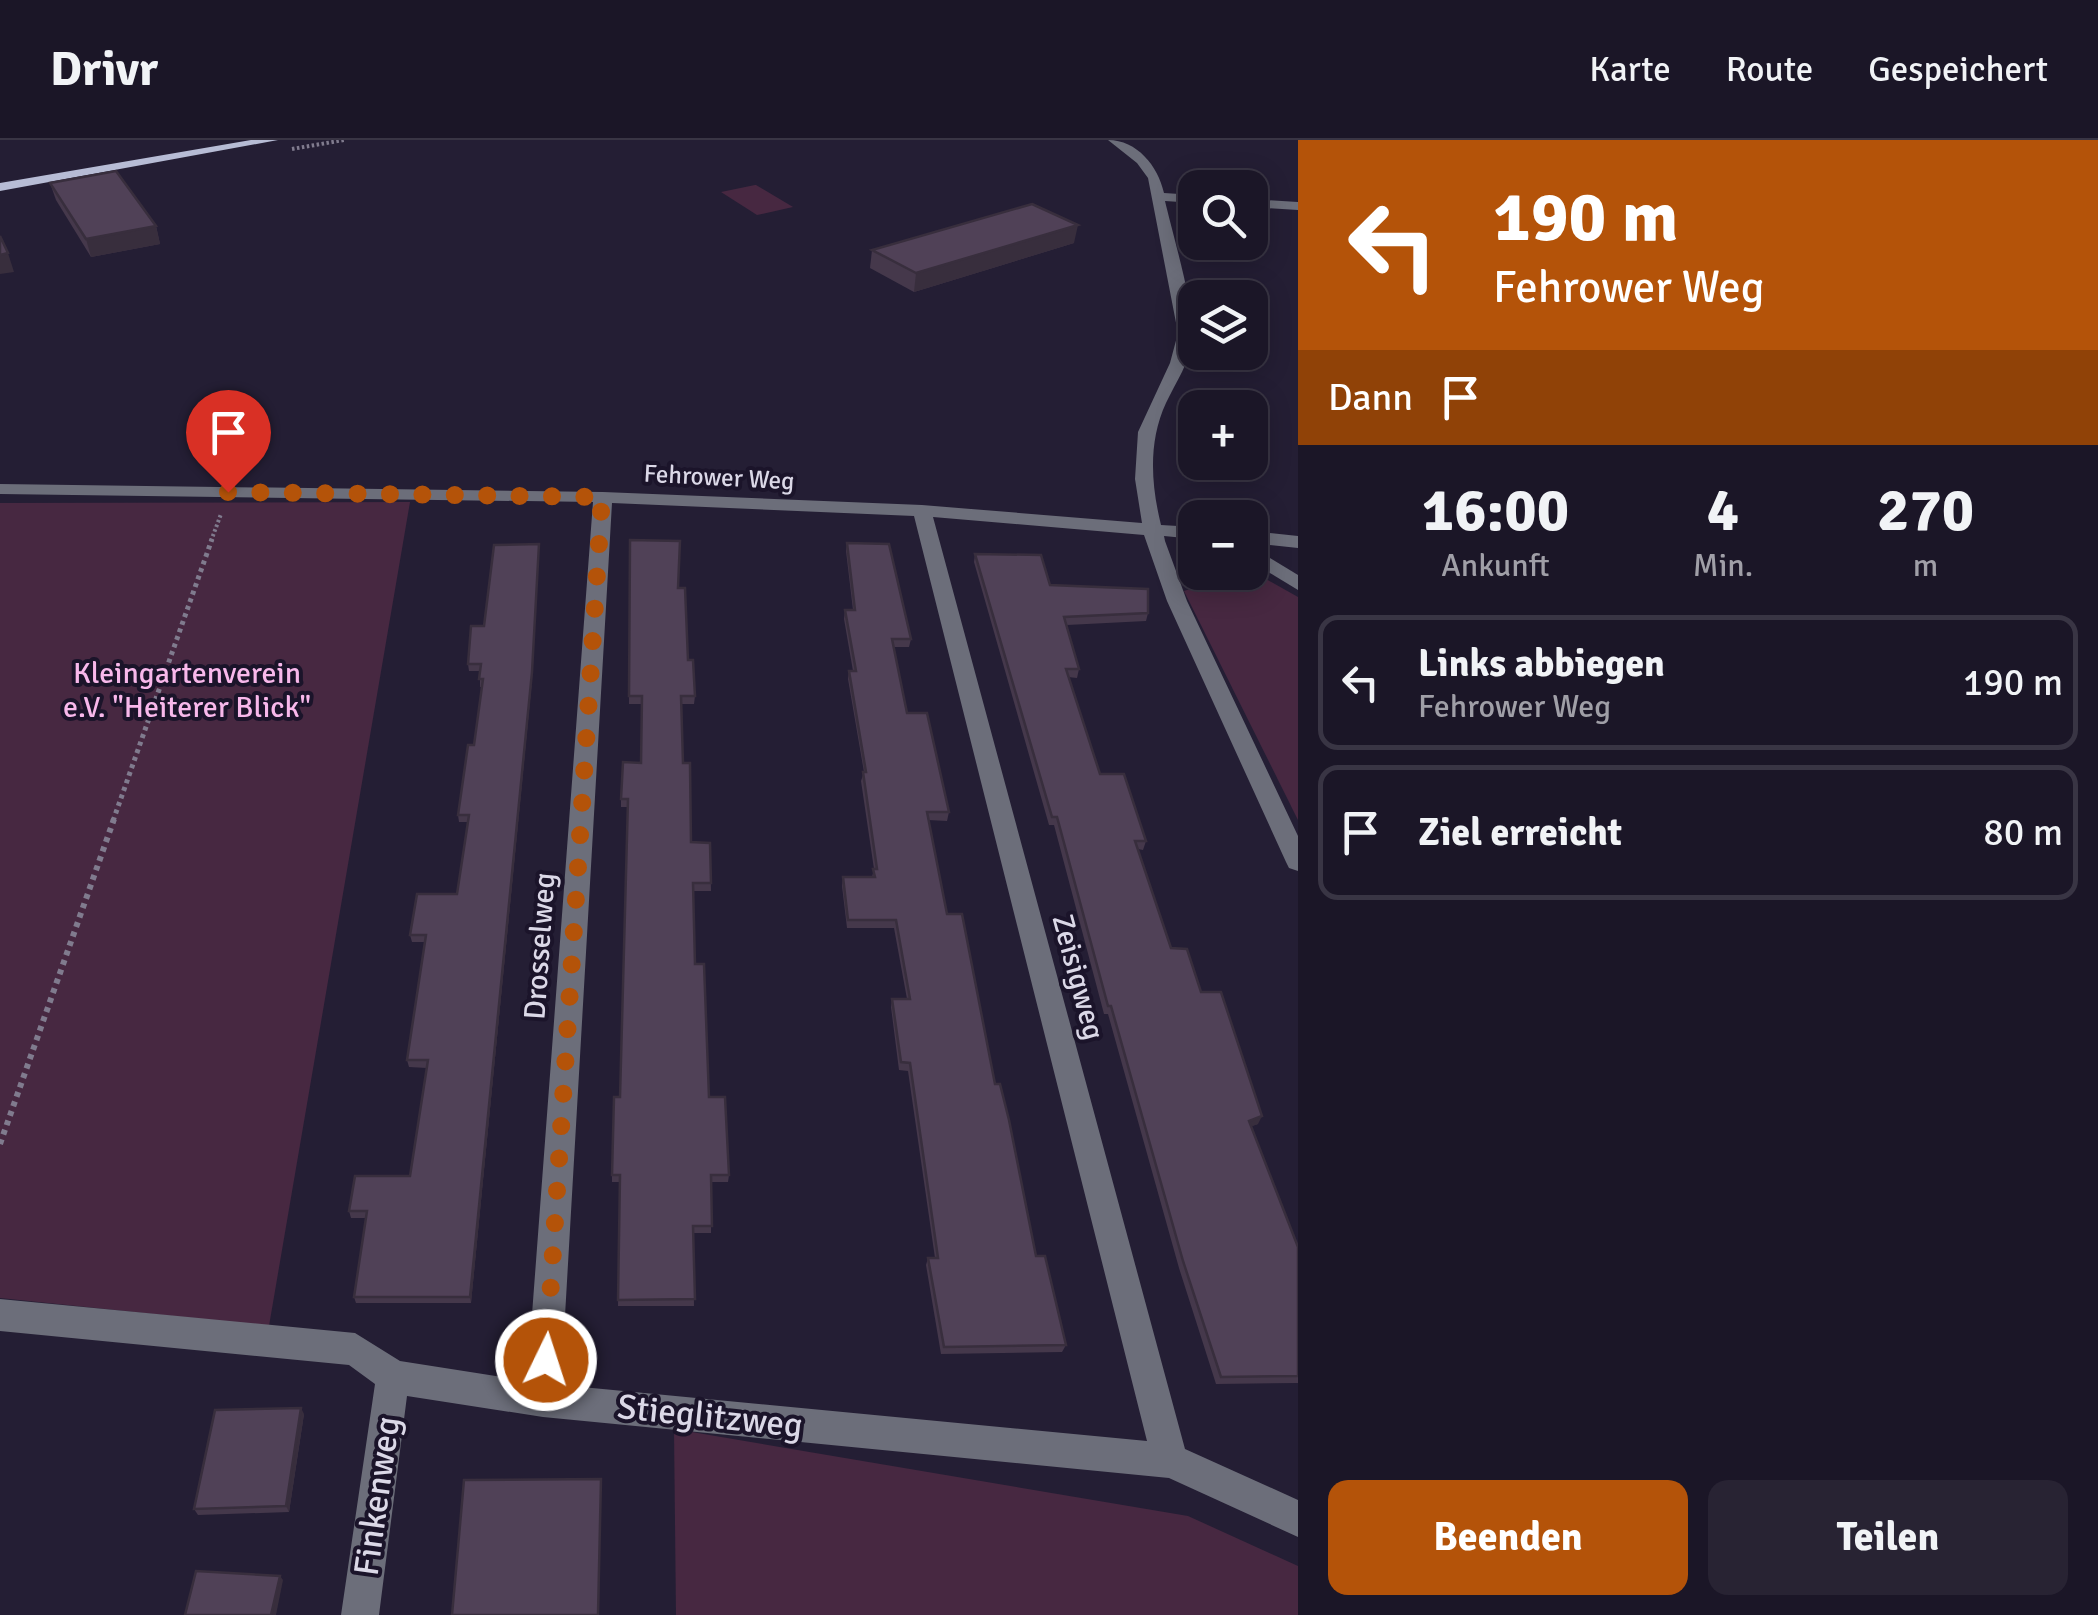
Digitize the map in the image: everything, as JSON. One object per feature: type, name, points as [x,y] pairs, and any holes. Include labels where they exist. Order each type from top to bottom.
[{"type":"main road","points":[[0,187],[272,140]]},
{"type":"street","points":[[1114,140],[1142,160],[1159,197],[1186,333],[1184,354],[1150,420],[1144,446],[1160,565],[1298,862]]},
{"type":"street","points":[[1159,197],[1178,198]]},
{"type":"street","points":[[1268,204],[1298,206]]},
{"type":"street","name":"Fehrower Weg","points":[[0,489],[602,497],[922,511],[1178,532]]},
{"type":"street","name":"Drosselweg","points":[[543,1400],[602,497]]},
{"type":"street","name":"Zeisigweg","points":[[922,511],[1170,1460]]},
{"type":"street","points":[[1268,539],[1298,542]]},
{"type":"street","points":[[1268,564],[1298,584]]},
{"type":"street","name":"Stieglitzweg","points":[[0,1315],[355,1349],[393,1377],[543,1400],[1170,1460],[1298,1519]]},
{"type":"street","name":"Finkenweg","points":[[360,1615],[393,1377]]},
{"type":"path","points":[[0,1144],[228,492]]},
{"type":"green space","points":[[755,185],[793,207],[757,215],[721,192]]},
{"type":"green space","name":"Kleingartenverein e.V. \"Heiterer Blick\"","points":[[410,502],[269,1326],[0,1298],[0,503]]},
{"type":"green space","points":[[1268,580],[1298,597],[1298,820],[1184,591],[1268,590]]},
{"type":"green space","points":[[674,1429],[1188,1516],[1298,1566],[1298,1615],[676,1615]]},
{"type":"building","points":[[116,171],[156,226],[86,239],[50,183]]},
{"type":"building","points":[[1032,204],[1078,225],[916,273],[872,250]]},
{"type":"building","points":[[0,236],[8,253],[0,255]]},
{"type":"building","points":[[630,540],[680,541],[678,588],[685,588],[688,660],[693,660],[695,696],[681,696],[683,763],[690,763],[691,842],[710,843],[711,883],[693,883],[695,964],[704,964],[709,1097],[725,1097],[729,1175],[711,1175],[712,1226],[693,1226],[695,1299],[618,1300],[620,1175],[612,1175],[614,1097],[620,1097],[628,799],[621,799],[623,762],[641,763],[642,696],[629,696]]},
{"type":"building","points":[[847,543],[889,544],[911,639],[892,639],[907,713],[927,713],[949,812],[927,812],[947,914],[962,914],[995,1084],[1000,1084],[1009,1120],[1036,1256],[1045,1256],[1066,1345],[944,1347],[928,1258],[938,1258],[910,1063],[901,1062],[892,999],[910,999],[896,920],[848,920],[843,877],[875,877],[873,869],[877,869],[849,671],[856,671],[845,610],[855,610]]},
{"type":"building","points":[[539,544],[532,672],[470,1297],[354,1297],[367,1211],[349,1211],[355,1176],[410,1176],[428,1060],[407,1060],[426,935],[410,935],[417,894],[457,894],[469,815],[458,815],[468,745],[474,745],[483,679],[479,679],[481,664],[468,664],[471,626],[484,626],[494,545]]},
{"type":"building","points":[[975,554],[1041,555],[1050,585],[1148,589],[1148,613],[1064,617],[1079,669],[1066,669],[1100,774],[1124,774],[1146,841],[1135,841],[1171,948],[1187,949],[1201,992],[1221,992],[1262,1116],[1249,1121],[1298,1247],[1298,1376],[1221,1377],[1108,1006],[1057,817],[1052,817]]},
{"type":"building","points":[[301,1408],[286,1506],[194,1509],[215,1410]]},
{"type":"building","points":[[601,1479],[598,1615],[452,1615],[464,1480]]},
{"type":"building","points":[[196,1571],[280,1576],[271,1615],[185,1615]]},
{"type":"route","points":[[228,492],[602,497],[546,1360]]}]
